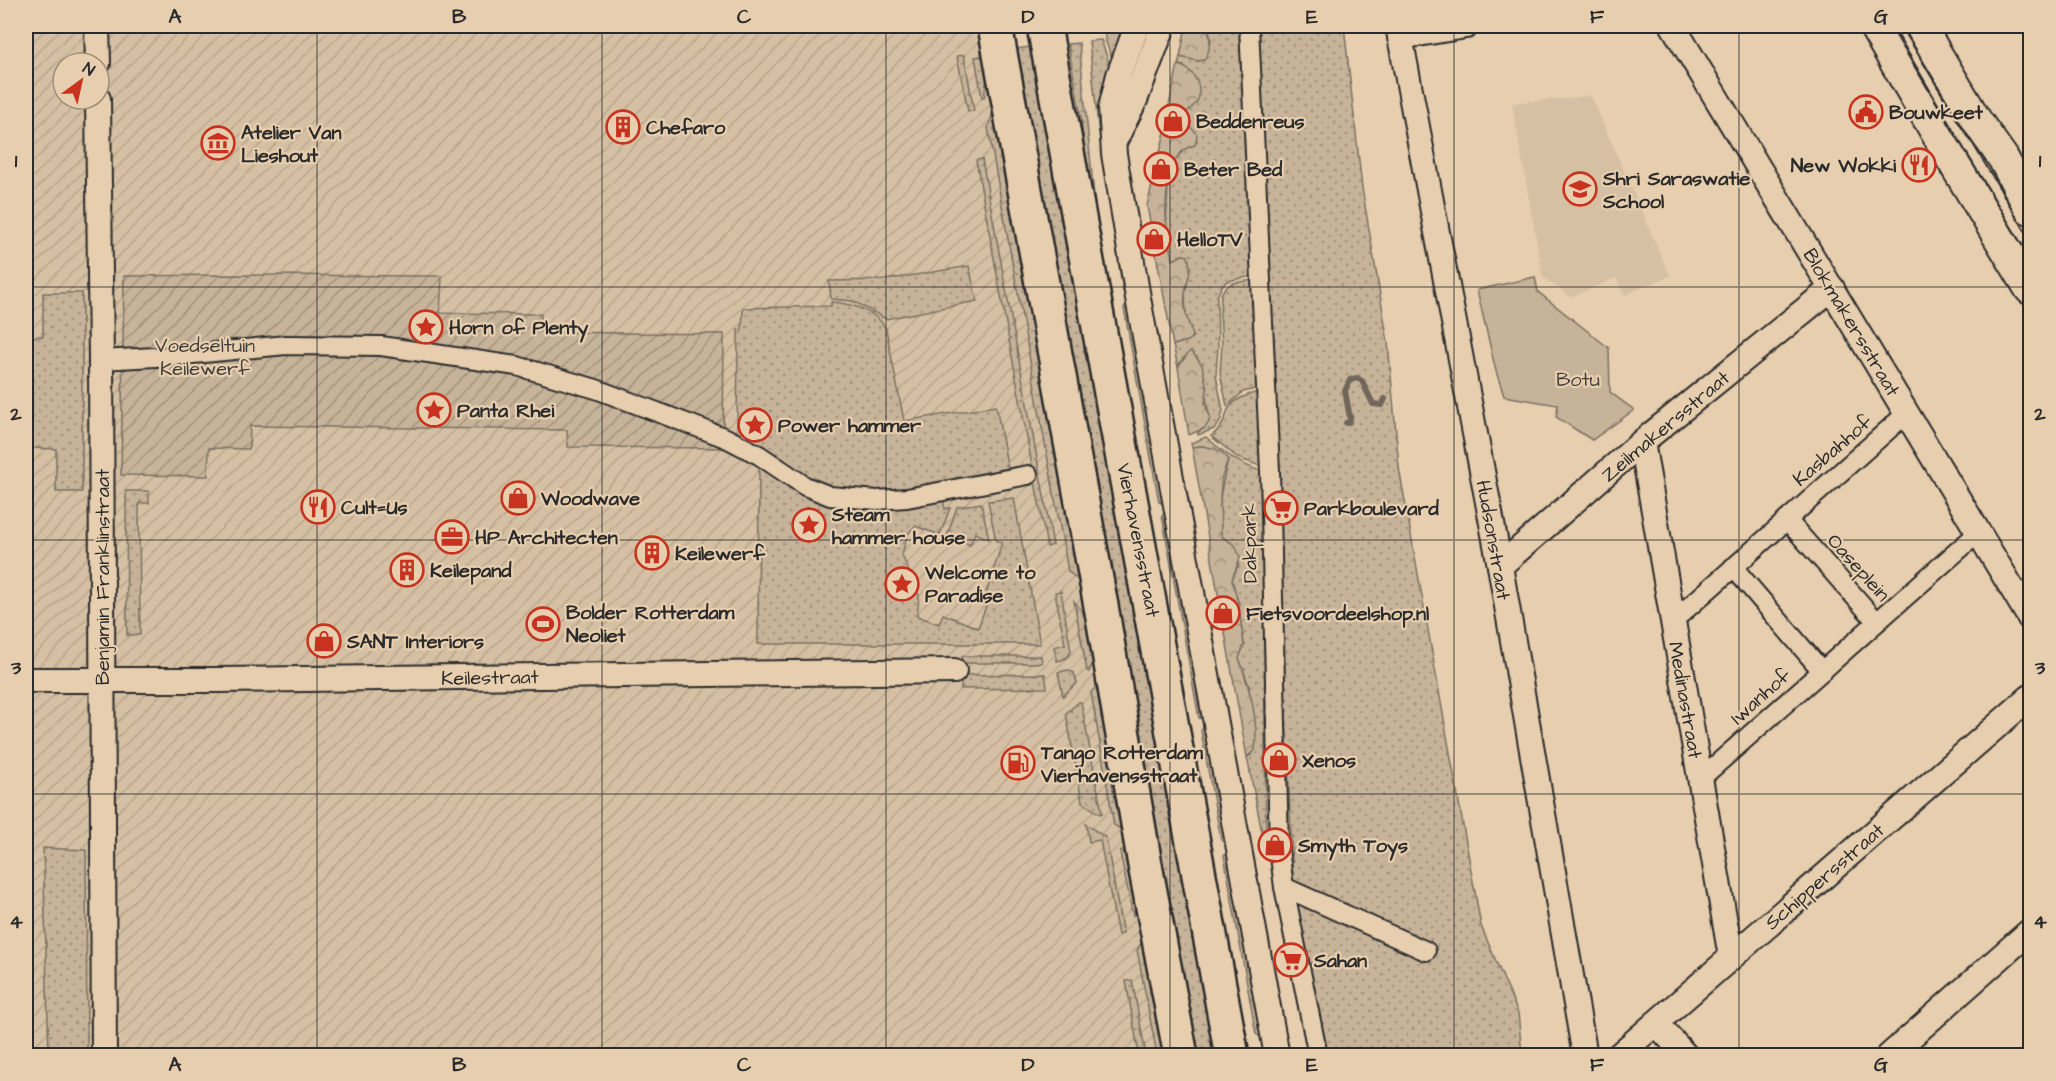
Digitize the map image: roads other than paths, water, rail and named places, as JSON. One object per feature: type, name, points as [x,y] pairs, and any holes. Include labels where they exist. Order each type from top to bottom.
[{"type":"main road","points":[[995,26],[1104,617],[1110,665],[1181,1056]]},
{"type":"main road","name":"Vierhavensstraat","points":[[1044,26],[1232,1056]]},
{"type":"street","points":[[97,26],[98,51]]},
{"type":"street","points":[[1137,26],[1119,75],[1111,108],[1114,142],[1138,298],[1277,1056]]},
{"type":"street","points":[[1114,142],[1135,100],[1163,26]]},
{"type":"street","name":"Dakpark","points":[[1249,26],[1270,471],[1279,849],[1284,887],[1318,1056]]},
{"type":"street","points":[[1399,31],[1466,26]]},
{"type":"street","name":"Blokmakersstraat","points":[[1673,26],[2031,618]]},
{"type":"street","points":[[1874,26],[1956,167],[2031,289]]},
{"type":"street","points":[[1920,26],[1976,120],[2003,158],[2031,209]]},
{"type":"street","name":"Hudsonstraat","points":[[1399,31],[1500,566],[1585,1056]]},
{"type":"street","name":"Benjamin Franklinstraat","points":[[98,111],[104,1056]]},
{"type":"street","name":"Zeilmakersstraat","points":[[1500,566],[1642,442],[1832,288]]},
{"type":"street","points":[[101,360],[173,356],[286,345],[381,346],[518,366],[596,389],[726,438],[759,455],[805,486],[830,496],[877,500],[907,498],[1028,475]]},
{"type":"street","name":"Kasbahhof","points":[[1787,520],[1907,413]]},
{"type":"street","name":"Medinastraat","points":[[1642,442],[1731,957]]},
{"type":"street","points":[[1672,621],[1787,520]]},
{"type":"street","name":"Oaseplein","points":[[1787,520],[1877,622],[1822,671]]},
{"type":"street","points":[[1877,622],[1979,532]]},
{"type":"street","points":[[1733,567],[1822,671]]},
{"type":"street","name":"Keilestraat","points":[[26,680],[954,671]]},
{"type":"street","name":"Iwanhof","points":[[1700,779],[1822,671]]},
{"type":"street","name":"Schippersstraat","points":[[1618,1056],[2031,697]]},
{"type":"street","points":[[1284,887],[1426,951]]},
{"type":"street","points":[[1889,1056],[2031,932]]},
{"type":"street","points":[[1656,1023],[1686,1056]]},
{"type":"waterway","points":[[1346,423],[1350,418],[1345,391],[1350,380],[1357,378],[1362,381],[1373,404],[1382,405],[1385,399]]},
{"type":"tram line","points":[[1890,26],[2030,258]]},
{"type":"tram line","points":[[1902,26],[2030,239]]},
{"type":"place","name":"Bouwkeet","points":[[1866,112]]},
{"type":"place","name":"Beddenreus","points":[[1173,121]]},
{"type":"place","name":"Chefaro","points":[[623,127]]},
{"type":"place","name":"Atelier Van Lieshout","points":[[218,143]]},
{"type":"place","name":"New Wokki","points":[[1919,165]]},
{"type":"place","name":"Beter Bed","points":[[1161,169]]},
{"type":"place","name":"Shri Saraswatie School","points":[[1580,189]]},
{"type":"place","name":"HelloTV","points":[[1154,239]]},
{"type":"place","name":"Horn of Plenty","points":[[426,327]]},
{"type":"place","name":"Panta Rhei","points":[[434,410]]},
{"type":"place","name":"Power hammer","points":[[755,425]]},
{"type":"place","name":"Woodwave","points":[[518,498]]},
{"type":"place","name":"Cult=Us","points":[[318,507]]},
{"type":"place","name":"Parkboulevard","points":[[1281,508]]},
{"type":"place","name":"Steam hammer house","points":[[809,525]]},
{"type":"place","name":"HP Architecten","points":[[452,537]]},
{"type":"place","name":"Keilewerf","points":[[652,553]]},
{"type":"place","name":"Keilepand","points":[[407,570]]},
{"type":"place","name":"Welcome to Paradise","points":[[902,584]]},
{"type":"place","name":"Fietsvoordeelshop.nl","points":[[1223,613]]},
{"type":"place","name":"Bolder Rotterdam Neoliet","points":[[543,624]]},
{"type":"place","name":"SANT Interiors","points":[[324,641]]},
{"type":"place","name":"Xenos","points":[[1279,760]]},
{"type":"place","name":"Tango Rotterdam Vierhavensstraat","points":[[1018,763]]},
{"type":"place","name":"Smyth Toys","points":[[1275,845]]},
{"type":"place","name":"Sahan","points":[[1291,960]]},
{"type":"park label","name":"Voedseltuin Keilewerf","points":[[205,356]]},
{"type":"park label","name":"Botu","points":[[1578,379]]}]
